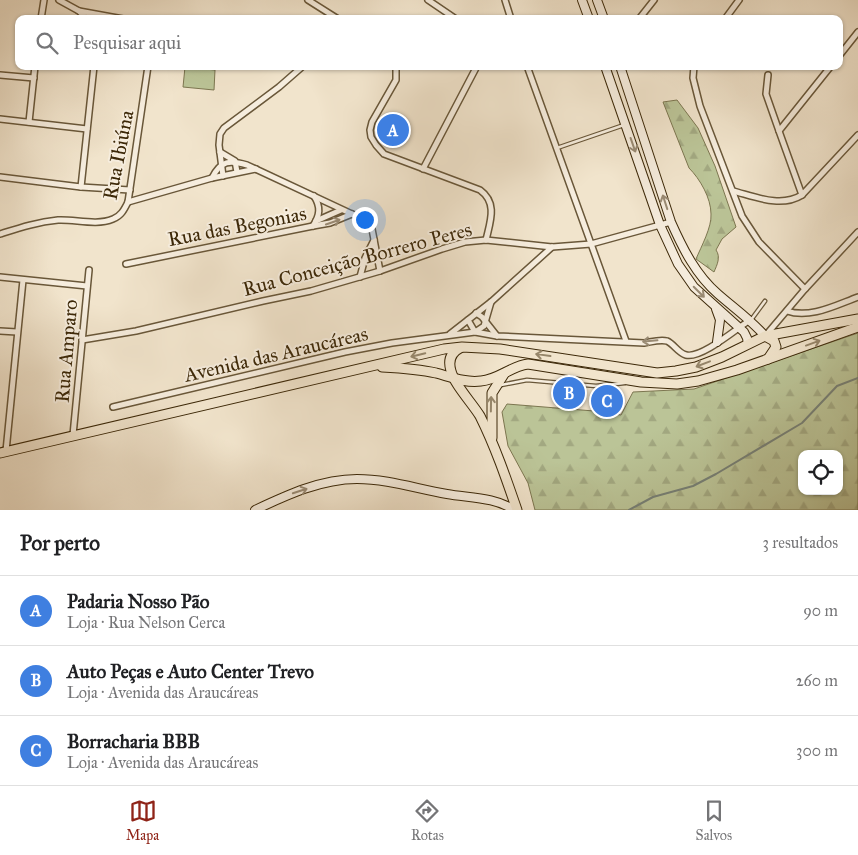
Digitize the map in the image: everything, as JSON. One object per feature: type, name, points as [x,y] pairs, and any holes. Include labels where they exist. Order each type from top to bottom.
[{"type":"main road","points":[[3,452],[437,350],[462,347],[517,351],[657,373],[676,372],[696,367],[765,336],[858,319]]},
{"type":"main road","points":[[374,366],[421,370],[469,382],[490,380],[516,366],[528,364],[641,382],[676,384],[698,381],[768,360],[858,327]]},
{"type":"main road","points":[[765,336],[774,341],[776,347],[768,360]]},
{"type":"main road","points":[[462,347],[455,350],[450,359],[450,369],[454,379],[475,409],[492,440],[515,510]]},
{"type":"main road","points":[[421,370],[455,388],[475,409]]},
{"type":"main road","points":[[492,440],[491,400],[495,386],[505,372]]},
{"type":"street","points":[[42,15],[44,0]]},
{"type":"street","points":[[59,0],[83,15]]},
{"type":"street","points":[[308,0],[332,15]]},
{"type":"street","points":[[428,0],[450,15]]},
{"type":"street","points":[[505,0],[510,15]]},
{"type":"street","points":[[582,0],[588,15]]},
{"type":"street","points":[[597,0],[603,15]]},
{"type":"street","points":[[642,15],[654,0]]},
{"type":"street","points":[[728,15],[739,0]]},
{"type":"street","points":[[79,11],[101,15]]},
{"type":"street","points":[[843,51],[858,32]]},
{"type":"street","points":[[29,122],[35,70]]},
{"type":"street","points":[[80,187],[94,70]]},
{"type":"street","name":"Rua Ibiúna","points":[[0,234],[31,224],[48,221],[111,220],[119,216],[128,202],[147,70]]},
{"type":"street","points":[[223,176],[219,138],[224,128],[296,70]]},
{"type":"street","points":[[396,70],[396,80],[372,122],[371,137],[384,154],[480,190],[488,196],[492,207],[486,240]]},
{"type":"street","points":[[423,169],[475,70]]},
{"type":"street","points":[[528,70],[626,341]]},
{"type":"street","points":[[606,70],[660,226],[678,264],[694,287],[744,332],[748,344]]},
{"type":"street","points":[[621,70],[671,222],[681,244],[697,271],[717,293],[750,320],[765,336],[805,289],[858,232]]},
{"type":"street","points":[[694,70],[693,78],[700,106],[742,216],[759,242],[805,289]]},
{"type":"street","points":[[779,131],[828,70]]},
{"type":"street","points":[[0,75],[34,78]]},
{"type":"street","points":[[768,75],[766,94],[802,195]]},
{"type":"street","points":[[0,119],[87,129]]},
{"type":"street","points":[[733,191],[782,202],[794,200],[802,195],[858,135]]},
{"type":"street","points":[[220,152],[236,162],[256,169],[367,221],[374,239],[380,271]]},
{"type":"street","points":[[212,178],[221,164],[236,162]]},
{"type":"street","points":[[236,162],[237,172]]},
{"type":"street","points":[[128,202],[212,178],[256,169]]},
{"type":"street","points":[[0,177],[80,187],[130,190]]},
{"type":"street","points":[[314,196],[319,206],[315,223]]},
{"type":"street","name":"Rua das Begonias","points":[[126,264],[315,223],[340,210]]},
{"type":"street","name":"Rua das Begonias","points":[[315,223],[330,224],[352,214]]},
{"type":"street","name":"Rua Conceição Borrero Peres","points":[[82,340],[136,331],[311,291],[380,271],[465,242],[486,240],[552,247],[591,244],[671,222]]},
{"type":"street","points":[[360,277],[365,258],[374,239]]},
{"type":"street","points":[[447,336],[491,302],[552,247]]},
{"type":"street","name":"Rua Amparo","points":[[73,435],[89,270]]},
{"type":"street","points":[[0,277],[87,286]]},
{"type":"street","points":[[3,452],[24,280]]},
{"type":"street","points":[[787,311],[800,314],[812,313],[858,297]]},
{"type":"street","points":[[475,332],[482,328],[485,323],[491,302]]},
{"type":"street","points":[[715,307],[720,320],[717,342]]},
{"type":"street","points":[[476,313],[496,336]]},
{"type":"street","points":[[468,320],[475,332],[496,336],[644,342],[664,340],[683,354],[692,355],[702,352],[750,320]]},
{"type":"street","points":[[0,331],[17,332]]},
{"type":"street","name":"Avenida das Araucáreas","points":[[113,407],[344,352],[392,343],[475,332]]},
{"type":"street","points":[[255,510],[287,495],[319,485],[356,479],[386,482],[487,500],[503,504],[515,510]]},
{"type":"lane","points":[[557,148],[625,124]]},
{"type":"lane","points":[[750,320],[765,301]]},
{"type":"lane","points":[[495,386],[527,380],[596,386],[641,382]]},
{"type":"green space","points":[[185,70],[215,70],[214,90],[183,87]]},
{"type":"green space","points":[[677,100],[698,128],[715,166],[736,227],[722,239],[716,250],[718,258],[714,272],[696,259],[710,225],[711,208],[704,189],[689,168],[663,102]]},
{"type":"green space","points":[[858,333],[858,510],[535,510],[528,483],[508,446],[502,412],[507,404],[621,415],[633,392],[694,389]]},
{"type":"waterway","points":[[629,510],[653,497],[693,486],[716,474],[802,423],[837,386],[858,378]]},
{"type":"place","name":"Padaria Nosso Pão","points":[[393,130]]},
{"type":"place","name":"Auto Peças e Auto Center Trevo","points":[[569,393]]},
{"type":"place","name":"Borracharia BBB","points":[[607,401]]}]
